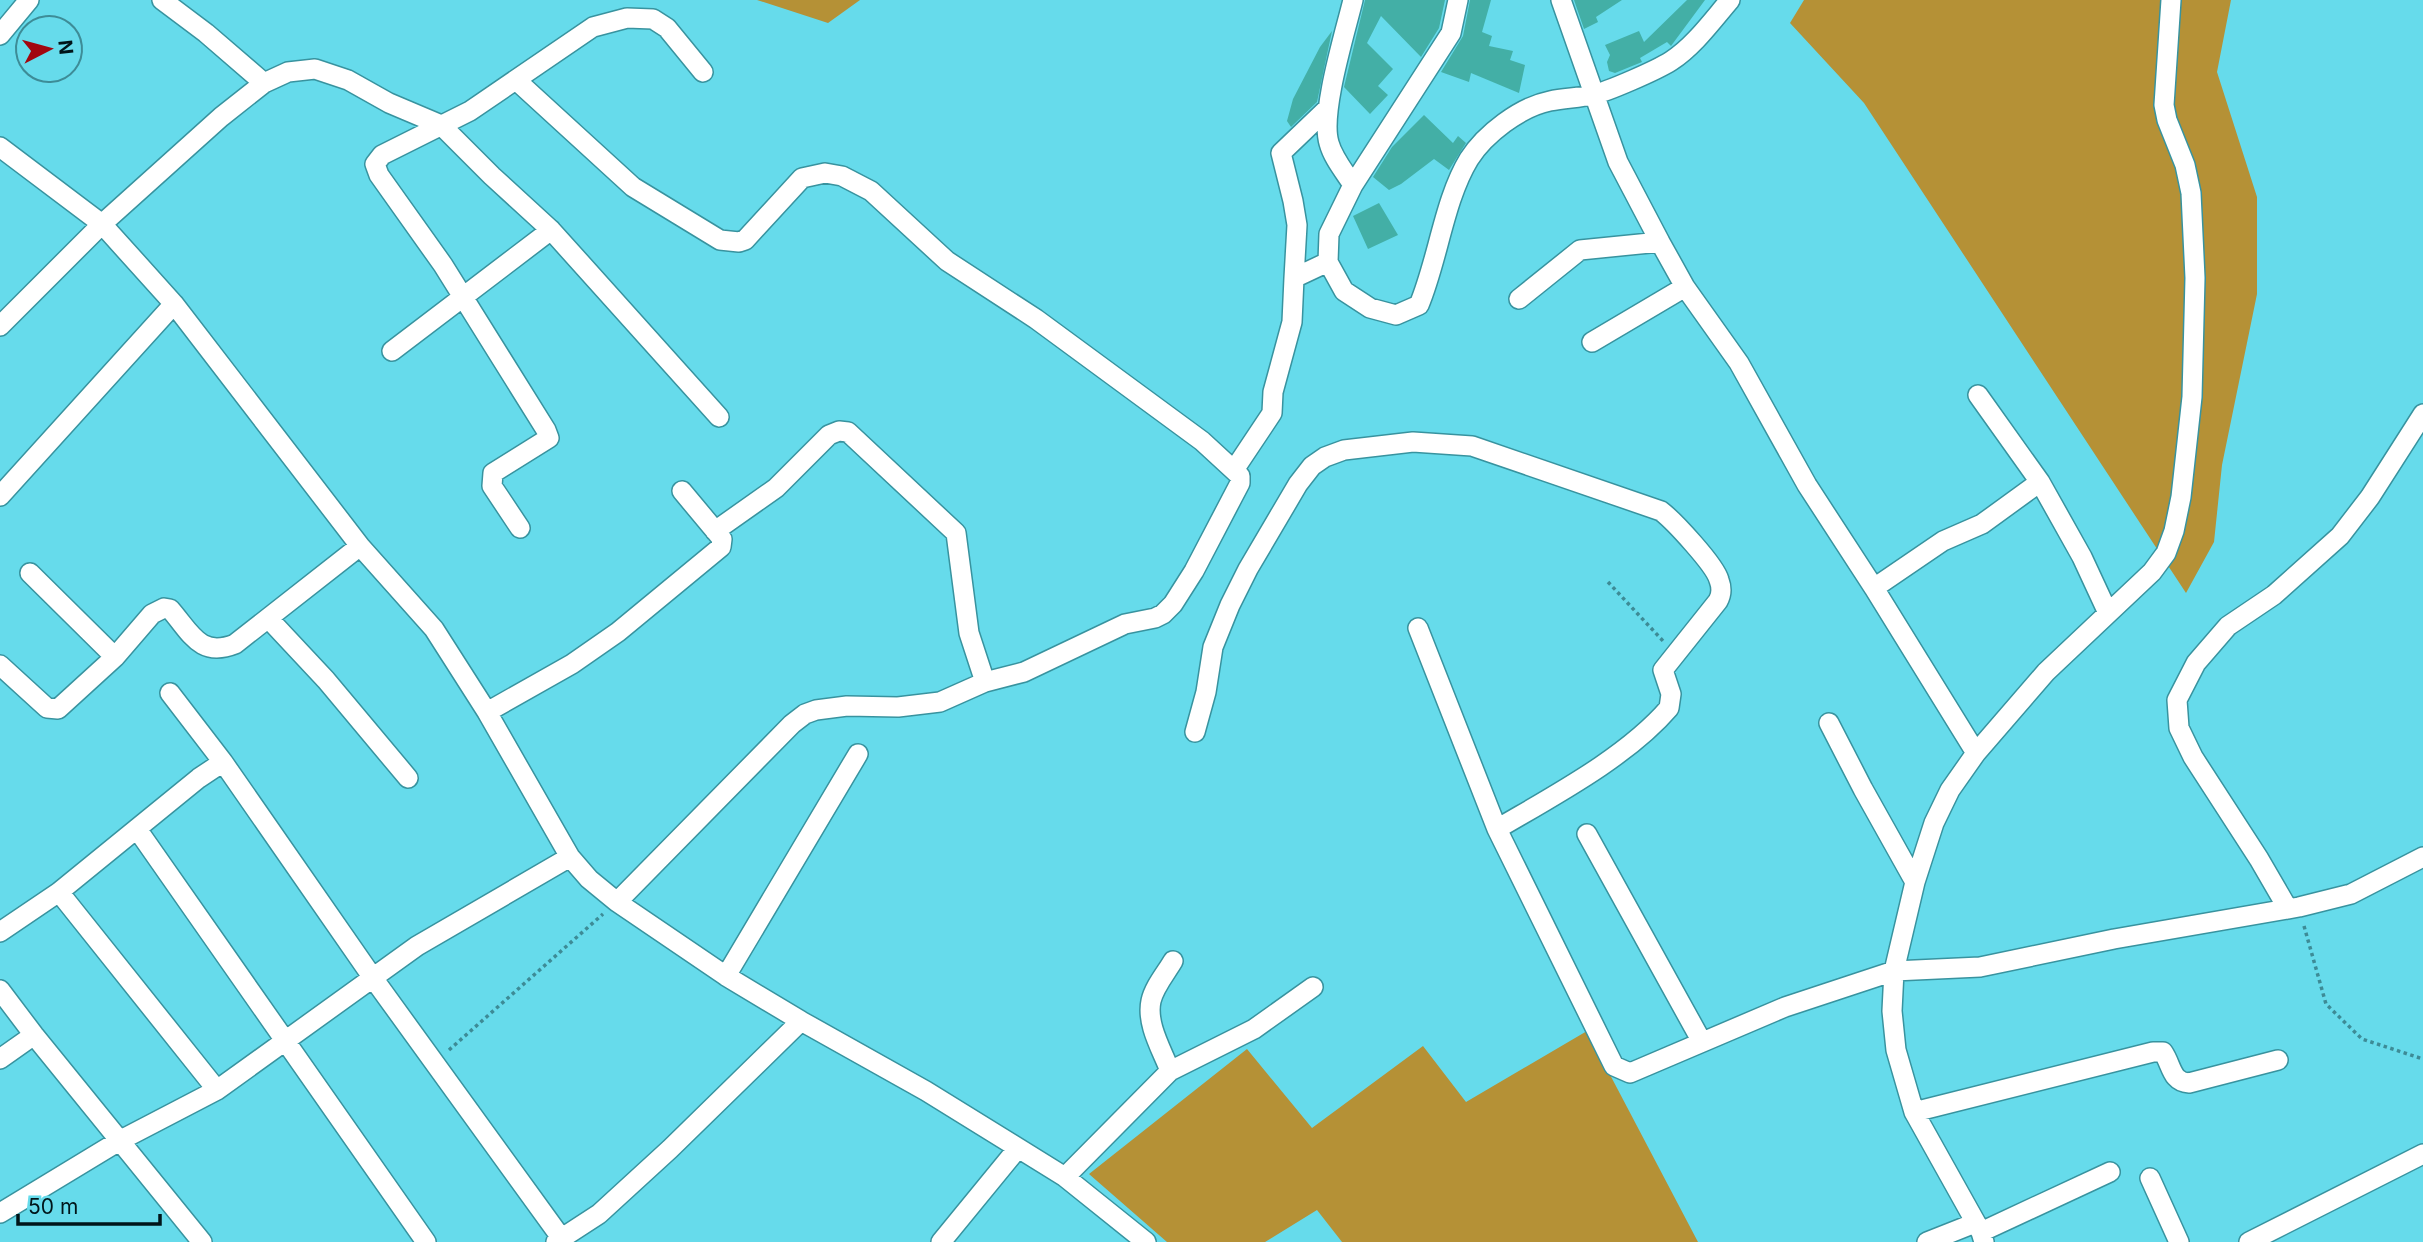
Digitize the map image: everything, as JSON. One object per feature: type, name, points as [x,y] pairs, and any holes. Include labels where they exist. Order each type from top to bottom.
[{"type":"street","points":[[0,35],[29,0]]},
{"type":"street","points":[[162,0],[206,33],[264,83]]},
{"type":"street","points":[[1353,0],[1328,108],[1326,129],[1332,153],[1353,184]]},
{"type":"street","points":[[1458,0],[1451,33],[1353,184],[1329,234],[1328,262],[1344,291],[1370,308],[1396,315],[1419,306],[1430,279],[1449,207],[1469,160],[1492,132],[1512,118],[1548,101],[1594,95],[1670,62],[1688,48],[1730,0]]},
{"type":"street","points":[[1561,0],[1618,162],[1660,242],[1685,287],[1739,363],[1807,485],[1976,753]]},
{"type":"street","points":[[1980,1232],[1914,1112],[1896,1050],[1892,1011],[1894,971],[1934,823],[1950,790],[1976,753],[2046,672],[2152,572],[2166,553],[2174,531],[2181,497],[2192,397],[2195,278],[2191,193],[2185,165],[2164,105],[2171,0]]},
{"type":"street","points":[[520,528],[492,486],[493,472],[549,438],[546,430],[463,296],[379,175],[375,164],[382,155],[470,111],[593,27],[627,18],[653,19],[667,28],[703,72]]},
{"type":"street","points":[[0,326],[102,223],[221,117],[264,83],[288,72],[316,69],[348,80],[389,103],[441,125],[551,230],[719,417]]},
{"type":"street","points":[[516,80],[633,187],[720,240],[746,240],[794,184],[810,174],[842,176],[871,191],[947,261],[1036,319],[1202,441],[1241,478],[1194,571],[1173,604],[1163,614],[1125,624],[1024,672],[985,682],[940,702],[898,707],[847,706],[816,709],[804,714],[617,902]]},
{"type":"street","points":[[1234,470],[1272,413],[1273,392],[1292,322],[1297,225],[1281,153],[1328,108]]},
{"type":"street","points":[[0,147],[102,223],[174,304],[360,546],[434,629],[487,712],[570,857],[589,879],[617,902],[726,976],[926,1091],[1065,1177],[1146,1242]]},
{"type":"street","points":[[393,351],[551,230]]},
{"type":"street","points":[[1519,299],[1580,250],[1660,242]]},
{"type":"street","points":[[1294,278],[1328,262]]},
{"type":"street","points":[[1592,341],[1685,287]]},
{"type":"street","points":[[0,496],[174,304]]},
{"type":"street","points":[[1978,395],[2040,482],[2082,557],[2108,613]]},
{"type":"street","points":[[2293,908],[2193,757],[2179,728],[2178,700],[2196,663],[2228,626],[2274,595],[2340,536],[2370,497],[2423,414]]},
{"type":"street","points":[[715,531],[776,488],[829,435],[839,431],[848,432],[956,533],[969,633],[985,682]]},
{"type":"street","points":[[1195,732],[1206,692],[1213,647],[1248,569],[1298,484],[1312,466],[1325,457],[1343,450],[1413,442],[1472,446],[1661,511],[1674,522],[1717,574],[1721,590],[1718,601],[1663,670],[1671,700],[1664,713],[1624,748],[1497,829]]},
{"type":"street","points":[[1874,588],[1943,541],[1982,524],[2040,482]]},
{"type":"street","points":[[487,712],[572,664],[618,632],[721,547],[722,539],[682,491]]},
{"type":"street","points":[[0,665],[47,708],[62,708],[114,657],[152,614],[164,608],[170,609],[204,647],[215,649],[235,644],[360,546]]},
{"type":"street","points":[[30,573],[114,657]]},
{"type":"street","points":[[268,618],[326,680],[408,778]]},
{"type":"street","points":[[1418,628],[1497,829],[1614,1066],[1630,1073],[1785,1007],[1894,971],[1980,967],[2113,939],[2293,908],[2351,894],[2423,858]]},
{"type":"street","points":[[170,693],[223,762],[559,1240],[599,1214],[801,1021]]},
{"type":"street","points":[[1829,723],[1916,882]]},
{"type":"street","points":[[726,976],[858,754]]},
{"type":"street","points":[[0,932],[59,892],[199,778],[223,762]]},
{"type":"street","points":[[137,829],[426,1242]]},
{"type":"street","points":[[1587,834],[1702,1042]]},
{"type":"street","points":[[0,1213],[119,1141],[217,1090],[417,946],[570,857]]},
{"type":"street","points":[[59,892],[217,1090]]},
{"type":"street","points":[[1170,1071],[1152,1024],[1150,1009],[1152,998],[1173,961]]},
{"type":"street","points":[[1065,1177],[1170,1071],[1254,1029],[1314,988]]},
{"type":"street","points":[[0,990],[202,1242]]},
{"type":"street","points":[[0,1059],[34,1035]]},
{"type":"street","points":[[1914,1112],[2153,1052],[2163,1052],[2176,1079],[2181,1083],[2243,1071],[2278,1060]]},
{"type":"street","points":[[941,1242],[1018,1148]]},
{"type":"street","points":[[2249,1242],[2423,1154]]},
{"type":"street","points":[[1927,1242],[1980,1232],[2110,1172]]},
{"type":"street","points":[[2150,1178],[2179,1242]]},
{"type":"path","points":[[1608,582],[1675,654]]},
{"type":"path","points":[[434,1063],[617,902]]},
{"type":"path","points":[[2293,908],[2326,1004],[2362,1039],[2423,1059]]},
{"type":"shaded area","points":[[757,0],[860,0],[828,23]]},
{"type":"shaded area","points":[[1804,0],[2231,0],[2217,72],[2257,197],[2257,294],[2222,465],[2214,542],[2186,593],[1864,103],[1790,23]]},
{"type":"shaded area","points":[[1587,1031],[1698,1242],[1342,1242],[1317,1210],[1265,1242],[1167,1242],[1089,1174],[1247,1049],[1312,1128],[1423,1046],[1466,1102]]},
{"type":"building","points":[[1365,0],[1445,0],[1439,28],[1421,57],[1381,16],[1367,43],[1393,69],[1378,86],[1388,95],[1370,114],[1344,87]]},
{"type":"building","points":[[1470,0],[1491,0],[1482,32],[1492,36],[1489,46],[1513,51],[1510,60],[1525,65],[1519,93],[1471,73],[1469,82],[1441,72],[1463,36]]},
{"type":"building","points":[[1574,0],[1622,0],[1596,17],[1598,22],[1584,29]]},
{"type":"building","points":[[1687,0],[1705,0],[1671,46],[1667,42],[1640,58],[1642,62],[1615,73],[1609,71],[1607,62],[1610,55],[1605,45],[1639,31],[1644,42]]},
{"type":"building","points":[[1332,31],[1317,102],[1291,127],[1287,121],[1293,99],[1320,47]]},
{"type":"building","points":[[1424,115],[1453,143],[1458,136],[1466,143],[1449,170],[1434,159],[1389,190],[1373,177],[1392,147]]},
{"type":"building","points":[[1379,203],[1398,235],[1368,249],[1353,216]]}]
